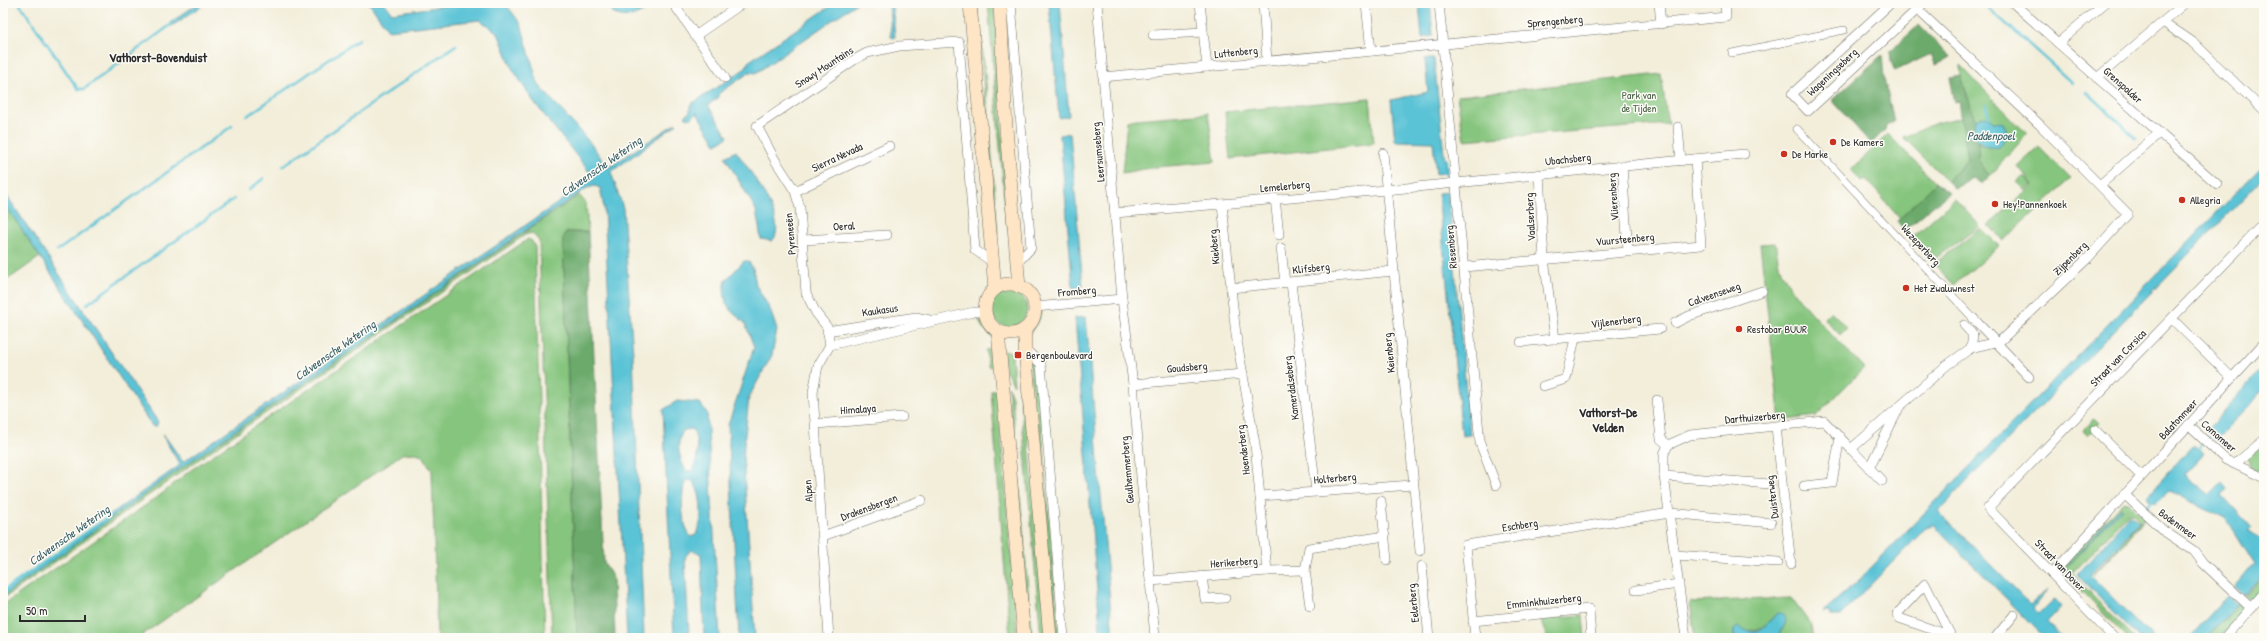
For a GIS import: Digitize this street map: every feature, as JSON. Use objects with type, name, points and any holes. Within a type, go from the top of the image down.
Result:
[{"type":"main road","points":[[970,3],[991,261],[995,289]]},
{"type":"main road","points":[[1000,3],[1006,128],[1019,287]]},
{"type":"main road","points":[[1025,329],[1014,333],[998,331],[979,312],[995,289],[1006,284],[1019,287],[1031,296],[1035,306],[1034,315],[1025,329],[1025,349],[1050,638]]},
{"type":"main road","points":[[998,331],[1024,638]]},
{"type":"street","points":[[673,3],[725,78]]},
{"type":"street","points":[[695,36],[744,3]]},
{"type":"street","points":[[1011,3],[1031,248],[1018,262]]},
{"type":"street","name":"Leersumseberg","points":[[1097,3],[1122,300]]},
{"type":"street","points":[[1200,3],[1207,67]]},
{"type":"street","points":[[1263,3],[1267,61]]},
{"type":"street","points":[[1366,3],[1371,51]]},
{"type":"street","name":"Riesenberg","points":[[1440,3],[1480,443],[1496,486]]},
{"type":"street","points":[[1658,3],[1661,24]]},
{"type":"street","name":"Sprengenberg","points":[[1371,51],[1726,17],[1725,3]]},
{"type":"street","name":"Wageningseberg","points":[[1891,3],[1790,96],[1808,111],[1921,6],[2040,125]]},
{"type":"street","name":"Grenspolder","points":[[2014,3],[2217,184]]},
{"type":"street","points":[[2058,43],[2105,3]]},
{"type":"street","points":[[2097,78],[2186,3]]},
{"type":"street","points":[[2163,22],[2194,43],[2264,112]]},
{"type":"street","points":[[1732,53],[1844,30]]},
{"type":"street","points":[[1153,36],[1203,32]]},
{"type":"street","name":"Snowy Mountains","points":[[757,126],[854,60],[867,53],[899,46],[959,42],[976,250],[991,261]]},
{"type":"street","name":"Luttenberg","points":[[1103,77],[1371,51]]},
{"type":"street","name":"Zijpenberg","points":[[1996,342],[2000,341],[2088,258],[2128,214],[2040,125]]},
{"type":"street","name":"Pyreneeën","points":[[757,126],[775,160],[795,191],[800,208],[806,294],[827,331],[830,345]]},
{"type":"street","points":[[1678,127],[1681,160]]},
{"type":"street","name":"Wezeperberg","points":[[1797,129],[2029,377]]},
{"type":"street","points":[[2100,185],[2159,133]]},
{"type":"street","name":"Sierra Nevada","points":[[795,191],[889,146]]},
{"type":"street","name":"Keienberg","points":[[1383,153],[1410,442],[1412,485],[1420,551]]},
{"type":"street","name":"Ubachsberg","points":[[1457,182],[1744,154]]},
{"type":"street","name":"Vuursteenberg","points":[[1465,267],[1701,245],[1695,159]]},
{"type":"street","name":"Vlierenberg","points":[[1622,166],[1628,251]]},
{"type":"street","name":"Vaalserberg","points":[[1539,174],[1544,259]]},
{"type":"street","name":"Lemelerberg","points":[[1115,212],[1386,190],[1457,182]]},
{"type":"street","points":[[1275,198],[1279,235]]},
{"type":"street","name":"Kiekberg","points":[[1222,204],[1231,288]]},
{"type":"street","name":"Straat van Corsica","points":[[1988,508],[2264,223]]},
{"type":"street","name":"Oeral","points":[[803,240],[887,235]]},
{"type":"street","name":"Kamerdalseberg","points":[[1281,248],[1288,283],[1316,491]]},
{"type":"street","points":[[1544,259],[1554,339]]},
{"type":"street","name":"Klifsberg","points":[[1231,288],[1393,272]]},
{"type":"street","name":"Hoenderberg","points":[[1231,288],[1243,374],[1253,431],[1267,571]]},
{"type":"street","name":"Calveenseweg","points":[[1675,323],[1689,316],[1762,291]]},
{"type":"street","name":"Fromberg","points":[[1035,306],[1122,300]]},
{"type":"street","name":"Geulhemmerberg","points":[[1122,300],[1133,384],[1140,483],[1151,581],[1155,638]]},
{"type":"street","name":"Kaukasus","points":[[830,345],[979,312]]},
{"type":"street","name":"Kaukasus","points":[[827,331],[916,316],[935,321]]},
{"type":"street","points":[[2172,319],[2232,378]]},
{"type":"street","points":[[1964,325],[1973,335],[1971,348]]},
{"type":"street","name":"Vijlenerberg","points":[[1521,342],[1660,329]]},
{"type":"street","points":[[1542,386],[1566,379],[1575,338]]},
{"type":"street","points":[[1850,449],[1947,365],[1971,348],[1996,342]]},
{"type":"street","name":"Balatonmeer","points":[[2052,574],[2264,343]]},
{"type":"street","name":"Alpen","points":[[829,638],[813,392],[818,366],[830,345]]},
{"type":"street","points":[[1025,349],[1041,364],[1064,638]]},
{"type":"street","name":"Goudsberg","points":[[1133,384],[1243,374]]},
{"type":"street","points":[[1657,400],[1661,439],[1668,445],[1664,454],[1664,476],[1686,638]]},
{"type":"street","points":[[1869,468],[1901,405]]},
{"type":"street","name":"Himalaya","points":[[816,424],[902,417]]},
{"type":"street","name":"Darthuizerberg","points":[[1668,445],[1690,435],[1824,421],[1882,481]]},
{"type":"street","name":"Comomeer","points":[[2188,425],[2226,460],[2264,478]]},
{"type":"street","name":"Duisterweg","points":[[1776,427],[1791,564]]},
{"type":"street","points":[[2095,430],[2141,476]]},
{"type":"street","points":[[1804,486],[1832,483],[1840,437]]},
{"type":"street","name":"Comomeer","points":[[2235,464],[2264,440]]},
{"type":"street","points":[[1664,476],[1770,484]]},
{"type":"street","name":"Holterberg","points":[[1260,496],[1412,485]]},
{"type":"street","name":"Bodenmeer","points":[[2124,494],[2145,515],[2179,542],[2194,550],[2203,563],[2248,606]]},
{"type":"street","name":"Drakensbergen","points":[[823,536],[922,500]]},
{"type":"street","points":[[1381,501],[1388,560]]},
{"type":"street","name":"Straat van Dover","points":[[1988,508],[2114,638]]},
{"type":"street","points":[[1670,513],[1771,523]]},
{"type":"street","name":"Eschberg","points":[[1475,638],[1466,546],[1670,513]]},
{"type":"street","points":[[1310,606],[1305,570],[1309,548],[1385,536]]},
{"type":"street","points":[[1675,555],[1778,562]]},
{"type":"street","name":"Eelerberg","points":[[1422,566],[1429,638]]},
{"type":"street","points":[[1267,571],[1305,570]]},
{"type":"street","name":"Herikerberg","points":[[1151,581],[1267,571]]},
{"type":"street","name":"Herikerberg","points":[[1202,576],[1205,599],[1225,598]]},
{"type":"street","points":[[1636,590],[1679,584]]},
{"type":"street","points":[[1926,584],[1952,637],[1899,618],[1897,614],[1926,584]]},
{"type":"street","points":[[2224,638],[2248,606],[2264,593]]},
{"type":"street","name":"Emminkhuizerberg","points":[[1473,621],[1589,609],[1591,638]]},
{"type":"street","points":[[1995,638],[2014,616]]},
{"type":"green space","points":[[988,3],[994,3],[1009,230],[1006,220]]},
{"type":"green space","points":[[977,7],[985,71],[998,234],[996,233]]},
{"type":"green space","points":[[1919,25],[1951,58],[1936,65],[1931,54],[1895,71],[1891,62],[1890,51]]},
{"type":"green space","points":[[1882,55],[1884,78],[1894,122],[1886,126],[1885,130],[1871,144],[1832,100]]},
{"type":"green space","points":[[1960,65],[2027,134],[1990,176],[1978,160],[1978,140],[1982,145],[2003,142],[2006,129],[2003,123],[1993,122],[1982,116],[1975,120],[1961,76]]},
{"type":"green space","name":"Park van de Tijden","points":[[1661,74],[1668,124],[1464,140],[1457,96]]},
{"type":"green space","points":[[1961,76],[1975,120],[1974,135],[1978,140],[1978,160],[1990,176],[1982,184],[1973,178],[1955,189],[1947,181],[1968,159],[1959,101],[1955,102],[1950,78]]},
{"type":"green space","points":[[1370,98],[1374,143],[1230,159],[1225,112]]},
{"type":"green space","points":[[1208,113],[1215,162],[1156,167],[1122,173],[1127,121]]},
{"type":"green space","points":[[1963,117],[1968,159],[1947,181],[1903,137],[1936,123]]},
{"type":"green space","points":[[1888,134],[1936,183],[1900,219],[1866,179],[1861,181],[1851,170]]},
{"type":"green space","points":[[2039,147],[2071,179],[2003,241],[1989,225],[2033,185],[2018,166]]},
{"type":"green space","points":[[2024,176],[2032,184],[2025,190],[2017,182]]},
{"type":"green space","points":[[1936,183],[1949,193],[1904,230],[1897,221]]},
{"type":"green space","points":[[579,195],[586,203],[588,232],[566,232],[563,239],[577,638],[552,638],[539,241],[532,233],[525,235],[212,450],[3,599],[3,596],[178,470]]},
{"type":"green space","points":[[1955,199],[1980,226],[1932,261],[1912,237]]},
{"type":"green space","points":[[3,201],[40,257],[3,283]]},
{"type":"green space","points":[[1981,228],[1999,246],[1954,285],[1934,264]]},
{"type":"green space","points":[[566,232],[588,232],[604,562],[613,578],[615,638],[577,638],[563,239]]},
{"type":"green space","points":[[528,239],[532,241],[535,247],[545,638],[437,638],[432,471],[424,457],[417,453],[402,454],[138,638],[3,638],[3,605],[163,493],[188,472]]},
{"type":"green space","points":[[1775,243],[1782,273],[1789,285],[1808,310],[1864,368],[1816,416],[1780,421],[1760,244]]},
{"type":"green space","points":[[1009,291],[1019,294],[1024,299],[1027,309],[1024,319],[1019,324],[1009,327],[999,324],[994,319],[991,309],[994,299],[999,294]]},
{"type":"green space","points":[[1041,311],[1039,320],[1030,333],[1029,326],[1034,316]]},
{"type":"green space","points":[[1831,311],[1847,328],[1840,335],[1824,318]]},
{"type":"green space","points":[[977,316],[988,324],[992,337],[982,327]]},
{"type":"green space","points":[[989,349],[995,352],[995,365],[990,367],[988,366],[986,350]]},
{"type":"green space","points":[[1002,351],[1012,352],[1014,385],[1005,370]]},
{"type":"green space","points":[[1029,358],[1037,365],[1059,638],[1052,638]]},
{"type":"green space","points":[[1023,379],[1047,638],[1041,638],[1019,384],[1021,384]]},
{"type":"green space","points":[[1008,386],[1012,397],[1032,638],[1026,638]]},
{"type":"green space","points":[[997,389],[1018,638],[1010,638],[991,391]]},
{"type":"green space","points":[[2094,418],[2099,423],[2088,435],[2083,430]]},
{"type":"green space","points":[[2264,444],[2264,474],[2249,467],[2247,458]]},
{"type":"green space","points":[[2123,501],[2128,502],[2145,518],[2126,541],[2092,576],[2141,521],[2133,513],[2128,514],[2073,573],[2081,584],[2134,638],[2127,638],[2060,569]]},
{"type":"green space","points":[[2264,574],[2264,589],[2253,602],[2245,596]]},
{"type":"green space","points":[[1791,598],[1811,625],[1813,638],[1777,638],[1785,624],[1777,613],[1766,624],[1758,629],[1734,630],[1734,638],[1695,638],[1690,602]]},
{"type":"green space","points":[[2238,604],[2244,610],[2221,638],[2208,638]]},
{"type":"green space","points":[[1583,615],[1585,638],[1547,638],[1540,619]]},
{"type":"water","points":[[199,3],[206,3],[172,26],[171,22]]},
{"type":"water","points":[[369,3],[385,3],[392,13],[465,3],[498,3],[508,7],[521,24],[538,84],[592,145],[608,168],[676,123],[677,124],[611,172],[623,208],[633,355],[644,638],[627,638],[604,208],[600,188],[595,186],[587,188],[178,470],[3,596],[3,591],[180,465],[162,435],[164,435],[183,462],[594,178],[534,102],[512,68],[498,33],[480,20],[388,30]]},
{"type":"water","points":[[607,3],[655,4],[636,15],[620,16],[614,14]]},
{"type":"water","points":[[835,3],[857,3],[756,73],[750,72],[718,94],[718,98],[708,105],[728,137],[716,144],[697,113],[689,119],[685,116],[690,112],[690,105],[746,68],[748,62]]},
{"type":"water","points":[[889,3],[892,3],[894,38],[891,37]]},
{"type":"water","points":[[1049,3],[1060,3],[1069,116],[1059,118]]},
{"type":"water","points":[[1419,3],[1430,3],[1433,36],[1422,38]]},
{"type":"water","points":[[1425,59],[1434,59],[1446,173],[1436,174],[1433,142],[1395,141],[1391,100],[1428,92]]},
{"type":"water","name":"Paddenpoel","points":[[1982,116],[1989,117],[1993,122],[2003,123],[2006,129],[2003,142],[1999,147],[1985,146],[1974,135],[1975,120]]},
{"type":"water","points":[[1070,133],[1083,287],[1073,288],[1060,135]]},
{"type":"water","points":[[736,151],[757,182],[772,209],[776,222],[776,233],[772,241],[761,239],[756,210],[725,157]]},
{"type":"water","points":[[2264,164],[2264,177],[1938,511],[2030,605],[2048,589],[2033,608],[2039,614],[2054,599],[2061,607],[2047,622],[2062,638],[2045,638],[1933,524],[1925,529],[1840,616],[1831,616],[1830,611],[1823,612],[1859,580]]},
{"type":"water","points":[[3,190],[158,422],[156,427],[152,426],[3,201]]},
{"type":"water","points":[[1448,192],[1470,435],[1462,436],[1438,193]]},
{"type":"water","points":[[744,261],[748,261],[753,268],[756,285],[770,309],[777,330],[772,355],[749,397],[743,455],[755,638],[739,638],[728,425],[754,347],[745,323],[733,313],[726,303],[724,291],[726,280]]},
{"type":"water","points":[[1086,317],[1113,638],[1101,638],[1099,615],[1075,318]]},
{"type":"water","points":[[2264,366],[2264,388],[2250,406],[2216,440],[2206,430]]},
{"type":"water","points":[[677,401],[700,403],[707,413],[720,638],[704,638],[701,554],[692,550],[686,555],[685,560],[690,638],[674,638],[663,410]],"holes":[[[692,429],[696,438],[697,456],[692,471],[686,471],[680,456],[679,445],[681,434],[684,430]],[[686,480],[691,480],[695,485],[698,491],[701,506],[699,528],[697,534],[691,537],[685,525],[682,509]]]},
{"type":"water","points":[[2193,445],[2204,453],[2184,474],[2210,495],[2222,483],[2227,489],[2222,495],[2252,528],[2248,531],[2264,542],[2264,573],[2244,595],[2235,587],[2254,564],[2225,518],[2169,491],[2156,503],[2150,501],[2147,496]]},
{"type":"water","points":[[2121,507],[2121,509],[2066,567],[2119,508]]},
{"type":"water","points":[[2130,515],[2140,521],[2090,575],[2153,638],[2139,638],[2077,575]]},
{"type":"water","points":[[2228,595],[2237,604],[2207,638],[2189,638]]},
{"type":"water","points":[[1777,613],[1783,614],[1786,618],[1785,624],[1777,638],[1734,638],[1734,630],[1738,627],[1745,630],[1756,631],[1764,627]]},
{"type":"waterway","points":[[19,3],[78,89],[84,89],[172,24]]},
{"type":"waterway","points":[[1983,3],[2072,83]]},
{"type":"waterway","points":[[247,116],[359,39]]},
{"type":"waterway","points":[[283,166],[456,45]]},
{"type":"waterway","points":[[2087,93],[2136,138]]},
{"type":"waterway","points":[[1986,105],[1989,117]]},
{"type":"waterway","points":[[57,251],[232,126]]},
{"type":"waterway","points":[[1446,159],[1447,175]]},
{"type":"waterway","points":[[249,190],[264,178]]},
{"type":"waterway","points":[[87,304],[234,199]]},
{"type":"waterway","points":[[2197,450],[2213,433]]},
{"type":"waterway","points":[[2144,509],[2152,500]]},
{"type":"waterway","name":"Calveensche Wetering","points":[[3,591],[111,515]]},
{"type":"place","name":"De Kamers","points":[[1833,142]]},
{"type":"place","name":"De Marke","points":[[1784,154]]},
{"type":"place","name":"Allegria","points":[[2182,200]]},
{"type":"place","name":"Hey!Pannenkoek","points":[[1995,204]]},
{"type":"place","name":"Het Zwaluwnest","points":[[1906,288]]},
{"type":"place","name":"Restobar BUUR","points":[[1739,329]]},
{"type":"place","name":"Bergenboulevard","points":[[1018,355]]},
{"type":"district","name":"Vathorst-Bovenduist","points":[[158,57]]},
{"type":"district","name":"Vathorst-De Velden","points":[[1608,420]]}]
